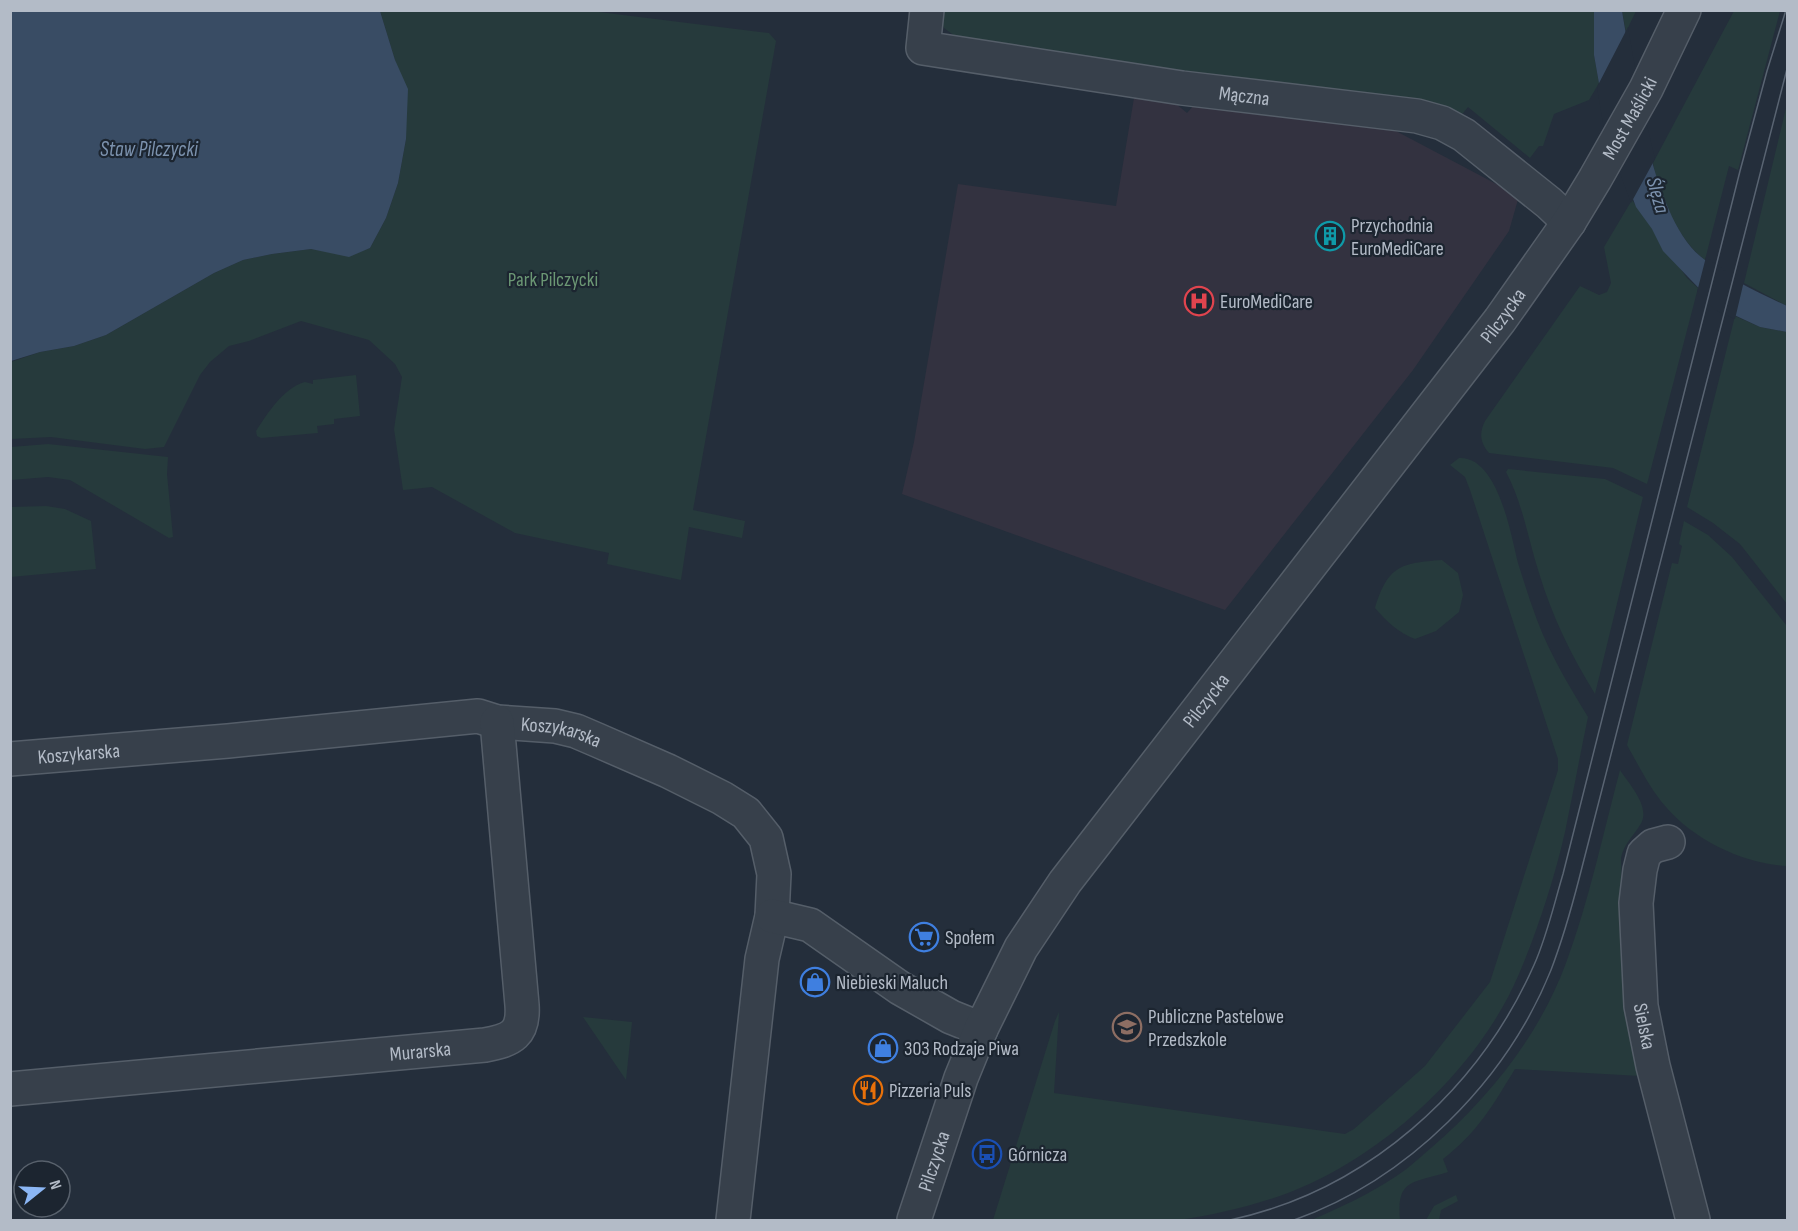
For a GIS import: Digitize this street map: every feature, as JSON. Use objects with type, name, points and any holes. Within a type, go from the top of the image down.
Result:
[{"type":"street","name":"Mączna","points":[[927,10],[923,48],[1182,88],[1418,116],[1442,123],[1464,135],[1549,203],[1569,222]]},
{"type":"street","name":"Most Maślicki","points":[[1569,222],[1623,130],[1684,10]]},
{"type":"street","name":"Pilczycka","points":[[914,1221],[959,1084],[981,1029],[1021,948],[1065,882],[1500,321],[1569,222]]},
{"type":"street","name":"Koszykarska","points":[[10,759],[228,741],[478,716],[497,722],[555,726],[576,731],[677,776],[746,813],[766,838],[774,874],[772,916],[762,959],[733,1221]]},
{"type":"street","name":"Murarska","points":[[10,1089],[485,1045],[506,1040],[516,1034],[523,1016],[497,722]]},
{"type":"street","name":"Sielska","points":[[1668,842],[1653,846],[1644,854],[1640,870],[1636,903],[1641,1006],[1653,1066],[1693,1221]]},
{"type":"street","points":[[772,916],[810,925],[900,988],[951,1017],[981,1029]]},
{"type":"shaded area","name":"EuroMediCare","points":[[1135,92],[1170,99],[1187,113],[1195,104],[1394,130],[1519,196],[1509,231],[1413,370],[1225,610],[902,494],[914,442],[958,184],[1116,206]]},
{"type":"green space","name":"Park Pilczycki","points":[[380,11],[591,11],[769,33],[776,41],[693,510],[745,521],[742,538],[689,527],[681,580],[607,564],[609,553],[515,533],[432,487],[403,490],[394,429],[402,377],[395,364],[369,340],[301,321],[249,341],[229,346],[210,362],[200,375],[164,447],[145,449],[51,437],[11,439],[11,362],[40,352],[74,346],[106,335],[214,273],[243,260],[311,249],[349,256],[370,248],[386,218],[398,183],[406,139],[395,60]]},
{"type":"green space","points":[[938,11],[1594,11],[1594,55],[1599,83],[1589,100],[1554,114],[1543,146],[1539,146],[1530,158],[1468,107],[1459,118],[963,42],[944,28]]},
{"type":"green space","points":[[1622,11],[1636,11],[1626,32]]},
{"type":"green space","points":[[1734,11],[1780,11],[1738,170],[1729,166],[1705,260],[1687,241],[1665,203],[1653,163]]},
{"type":"green space","points":[[1787,104],[1787,306],[1744,283]]},
{"type":"green space","points":[[1632,200],[1687,278],[1698,288],[1647,484],[1613,468],[1489,453],[1481,438],[1485,421],[1580,286],[1599,295],[1607,292],[1611,283],[1604,247]]},
{"type":"green space","points":[[1735,316],[1760,327],[1787,332],[1787,604],[1740,544],[1687,507]]},
{"type":"green space","points":[[356,375],[360,416],[334,419],[334,424],[317,426],[318,433],[261,438],[257,436],[256,431],[271,409],[283,395],[297,385],[305,382],[313,384],[313,380]]},
{"type":"green space","points":[[48,444],[168,457],[167,474],[173,537],[169,538],[70,480],[48,477],[11,480],[11,447]]},
{"type":"green space","points":[[1459,458],[1472,461],[1484,470],[1493,483],[1507,517],[1518,563],[1542,633],[1588,717],[1565,832],[1551,886],[1526,957],[1501,1009],[1479,1043],[1453,1075],[1392,1133],[1359,1157],[1324,1177],[1288,1193],[1234,1210],[1178,1220],[993,1220],[1059,1012],[1054,1093],[1345,1134],[1354,1129],[1425,1066],[1490,982],[1558,770],[1558,759],[1470,490],[1465,477],[1450,465]]},
{"type":"green space","points":[[1508,469],[1605,479],[1643,497],[1595,694],[1570,650],[1550,605],[1521,509],[1506,472]]},
{"type":"green space","points":[[46,506],[65,509],[91,521],[96,569],[11,577],[11,507]]},
{"type":"green space","points":[[1684,521],[1708,535],[1732,557],[1787,626],[1787,866],[1754,861],[1737,855],[1705,840],[1691,830],[1677,819],[1660,800],[1627,745],[1672,563],[1678,564]]},
{"type":"green space","points":[[1442,560],[1458,573],[1463,595],[1459,612],[1436,631],[1415,639],[1393,626],[1375,608],[1385,583],[1398,569],[1406,565]]},
{"type":"green space","points":[[1620,770],[1638,796],[1643,811],[1640,825],[1626,844],[1621,858],[1625,968],[1640,1076],[1515,1069],[1475,1128],[1443,1159],[1448,1172],[1417,1181],[1404,1189],[1401,1196],[1400,1220],[1311,1220],[1365,1195],[1409,1167],[1473,1108],[1492,1087],[1527,1040],[1555,990],[1574,940],[1589,892]]},
{"type":"green space","points":[[583,1017],[632,1022],[626,1080]]},
{"type":"green space","points":[[1456,1195],[1458,1201],[1441,1210],[1439,1220],[1426,1220],[1434,1206]]},
{"type":"water","name":"Staw Pilczycki","points":[[10,11],[380,11],[395,60],[408,89],[406,139],[398,183],[386,218],[370,248],[349,257],[311,249],[243,260],[214,273],[106,335],[74,346],[40,352],[11,361]]},
{"type":"water","name":"Ślęza","points":[[1594,11],[1622,11],[1647,141],[1669,209],[1683,236],[1700,256],[1720,271],[1787,306],[1787,332],[1760,327],[1717,307],[1663,251],[1652,229],[1636,207],[1607,129],[1594,55]]},
{"type":"pier","points":[[1628,27],[1639,91],[1655,159],[1631,203],[1604,130],[1597,87]]},
{"type":"pier","points":[[1706,257],[1744,281],[1735,319],[1715,310],[1697,292]]},
{"type":"tram line","points":[[1230,1220],[1280,1206],[1327,1186],[1371,1160],[1412,1129],[1449,1093],[1482,1054],[1510,1011],[1534,965],[1547,931],[1563,874],[1740,171],[1786,10]]},
{"type":"tram line","points":[[1294,1220],[1336,1202],[1376,1180],[1413,1153],[1448,1122],[1480,1088],[1508,1051],[1532,1011],[1551,970],[1579,879],[1788,65]]},
{"type":"place","name":"Przychodnia EuroMediCare","points":[[1330,236]]},
{"type":"place","name":"EuroMediCare","points":[[1199,301]]},
{"type":"place","name":"Społem","points":[[924,937]]},
{"type":"place","name":"Niebieski Maluch","points":[[815,982]]},
{"type":"place","name":"Publiczne Pastelowe Przedszkole","points":[[1127,1027]]},
{"type":"place","name":"303 Rodzaje Piwa","points":[[883,1048]]},
{"type":"place","name":"Pizzeria Puls","points":[[868,1090]]},
{"type":"place","name":"Górnicza","points":[[987,1154]]}]
